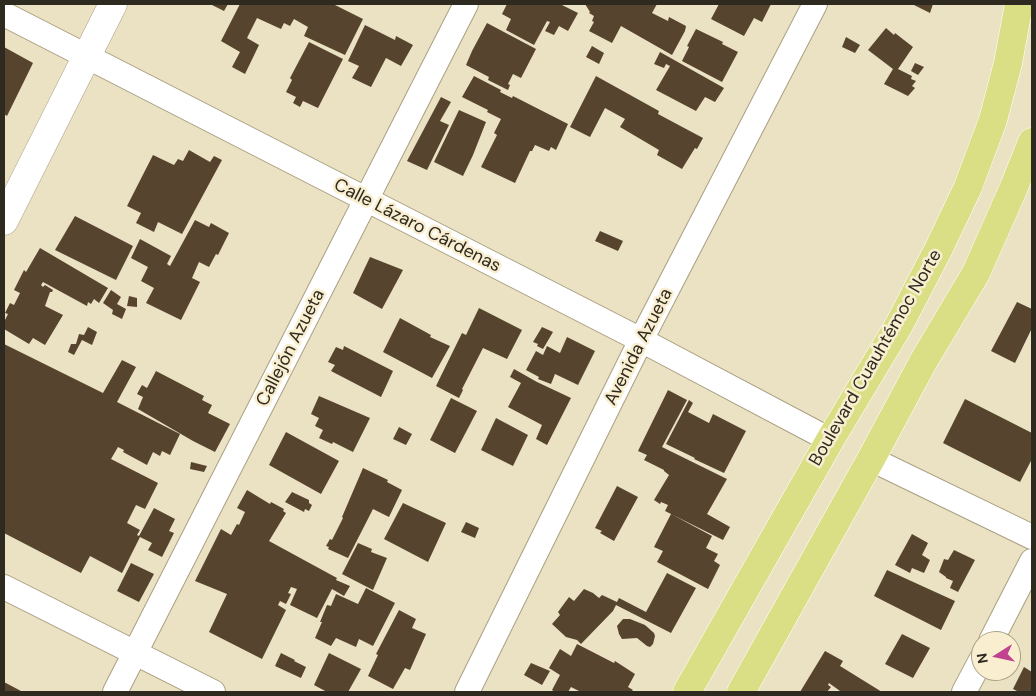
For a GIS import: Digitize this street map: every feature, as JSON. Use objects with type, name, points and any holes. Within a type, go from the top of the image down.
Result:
[{"type":"main road","name":"Boulevard Cuauhtémoc Norte","points":[[687,692],[830,440],[899,325],[939,248],[968,187],[993,120],[1008,63],[1019,4]]},
{"type":"main road","points":[[741,692],[871,459],[922,362],[976,273],[1032,142]]},
{"type":"street","points":[[4,221],[113,4]]},
{"type":"street","name":"Callejón Azueta","points":[[115,692],[466,4]]},
{"type":"street","name":"Avenida Azueta","points":[[467,692],[642,340],[815,4]]},
{"type":"street","name":"Calle Lázaro Cárdenas","points":[[4,14],[642,340],[830,440]]},
{"type":"street","points":[[871,459],[1032,537]]},
{"type":"street","points":[[996,631],[1032,561]]},
{"type":"street","points":[[4,587],[213,692]]},
{"type":"street","points":[[964,692],[971,679]]},
{"type":"building","points":[[210,4],[228,4],[224,11]]},
{"type":"building","points":[[240,4],[333,4],[363,19],[345,55],[304,36],[308,27],[294,19],[290,26],[284,23],[281,29],[257,18],[247,38],[259,45],[245,74],[232,67],[240,52],[221,41]]},
{"type":"building","points":[[507,4],[560,4],[578,13],[568,31],[559,26],[554,35],[545,31],[550,22],[547,21],[534,45],[506,30],[511,19],[502,14]]},
{"type":"building","points":[[585,4],[657,4],[652,13],[668,21],[669,17],[686,26],[685,31],[672,55],[621,26],[612,43],[589,31],[594,22],[592,21],[594,16],[589,13]]},
{"type":"building","points":[[719,4],[771,4],[762,22],[754,18],[744,36],[711,19]]},
{"type":"building","points":[[912,4],[933,4],[930,13]]},
{"type":"building","points":[[487,23],[536,49],[521,78],[513,74],[508,84],[510,85],[508,90],[488,80],[489,77],[466,65]]},
{"type":"building","points":[[365,25],[395,40],[396,36],[413,45],[401,66],[386,58],[371,87],[352,78],[359,66],[348,61]]},
{"type":"building","points":[[886,28],[913,47],[898,69],[912,76],[911,79],[916,81],[912,86],[915,88],[908,96],[884,84],[893,69],[868,50]]},
{"type":"building","points":[[696,29],[723,42],[722,44],[738,52],[722,82],[682,61]]},
{"type":"building","points":[[846,37],[860,45],[855,53],[842,47]]},
{"type":"building","points":[[309,42],[343,59],[318,108],[303,101],[300,107],[293,103],[296,97],[286,92],[292,80],[290,78]]},
{"type":"building","points":[[592,46],[604,53],[599,64],[586,57]]},
{"type":"building","points":[[4,47],[33,63],[7,116],[4,114]]},
{"type":"building","points":[[660,52],[724,88],[715,102],[705,97],[696,111],[656,90],[670,66],[666,64],[664,68],[654,64]]},
{"type":"building","points":[[915,63],[924,67],[918,75],[911,71]]},
{"type":"building","points":[[474,76],[501,90],[500,92],[512,98],[513,96],[568,124],[556,150],[551,147],[549,151],[535,145],[532,151],[530,151],[515,183],[481,167],[497,135],[494,133],[501,119],[462,97]]},
{"type":"building","points":[[596,76],[659,111],[658,114],[703,138],[682,169],[657,155],[659,150],[620,127],[625,119],[605,108],[590,137],[570,127]]},
{"type":"building","points":[[441,97],[451,102],[440,121],[449,125],[427,170],[407,161]]},
{"type":"building","points":[[459,110],[486,122],[463,176],[434,162]]},
{"type":"building","points":[[189,150],[210,162],[214,156],[222,160],[182,234],[158,222],[154,232],[136,223],[141,213],[127,206],[153,155],[174,165],[178,159],[183,161]]},
{"type":"building","points":[[75,216],[133,246],[116,280],[55,250]]},
{"type":"building","points":[[195,220],[209,227],[211,223],[229,233],[218,255],[216,254],[209,267],[199,262],[192,278],[200,282],[181,320],[146,303],[154,288],[141,281],[148,267],[131,258],[140,239],[171,256],[167,264],[170,266]]},
{"type":"building","points":[[600,231],[623,241],[618,251],[595,241]]},
{"type":"building","points":[[40,248],[108,288],[99,303],[94,299],[91,304],[88,302],[87,306],[43,282],[41,285],[43,287],[45,285],[53,290],[50,292],[45,306],[63,315],[45,345],[33,338],[29,344],[4,329],[4,322],[8,314],[5,313],[10,303],[14,305],[20,293],[14,290],[24,270],[26,272]]},
{"type":"building","points":[[370,257],[403,270],[382,309],[353,293]]},
{"type":"building","points":[[111,290],[121,297],[117,304],[126,309],[122,319],[112,314],[113,310],[103,303]]},
{"type":"building","points":[[129,296],[137,298],[137,307],[127,306]]},
{"type":"building","points":[[1017,302],[1032,309],[1032,328],[1015,363],[991,351]]},
{"type":"building","points":[[479,308],[522,330],[507,359],[483,348],[459,398],[436,386],[462,333],[466,335]]},
{"type":"building","points":[[400,318],[431,335],[430,337],[450,346],[432,378],[383,352]]},
{"type":"building","points":[[88,327],[97,332],[92,345],[82,340],[74,355],[68,352],[71,344],[76,344],[79,334],[84,335]]},
{"type":"building","points":[[542,327],[553,332],[543,349],[533,342]]},
{"type":"building","points":[[567,337],[595,351],[578,385],[555,374],[551,384],[538,379],[539,377],[526,370],[536,351],[543,355],[547,346],[560,353]]},
{"type":"building","points":[[4,344],[103,393],[122,360],[136,367],[117,402],[180,434],[170,455],[162,451],[160,456],[153,452],[147,465],[123,452],[124,450],[118,447],[111,459],[158,483],[145,509],[136,505],[127,523],[140,530],[137,535],[139,536],[154,508],[175,519],[169,531],[174,533],[162,557],[148,550],[152,543],[140,537],[122,573],[90,556],[81,573],[4,533]]},
{"type":"building","points":[[344,346],[393,371],[381,397],[331,371],[335,365],[328,362],[336,347],[343,350]]},
{"type":"building","points":[[514,369],[571,398],[547,445],[536,439],[542,425],[508,407],[521,383],[510,377]]},
{"type":"building","points":[[156,371],[204,396],[202,400],[212,405],[208,413],[230,424],[215,452],[138,409],[143,397],[137,394],[142,385],[147,388]]},
{"type":"building","points":[[668,390],[687,400],[662,447],[727,479],[707,514],[730,527],[723,540],[665,511],[668,505],[661,502],[660,504],[654,500],[669,475],[664,470],[644,460],[647,455],[638,451]]},
{"type":"building","points":[[319,396],[370,418],[353,452],[333,442],[332,444],[319,438],[323,430],[315,426],[319,418],[311,414]]},
{"type":"building","points":[[451,398],[477,411],[455,453],[430,440]]},
{"type":"building","points":[[965,399],[1032,433],[1032,459],[1020,482],[943,443]]},
{"type":"building","points":[[689,400],[693,403],[688,412],[709,423],[713,414],[746,431],[724,473],[666,444]]},
{"type":"building","points":[[496,418],[528,435],[513,466],[481,450]]},
{"type":"building","points":[[399,427],[412,434],[406,445],[393,439]]},
{"type":"building","points":[[286,432],[339,461],[321,494],[269,465]]},
{"type":"building","points":[[191,462],[207,466],[204,472],[190,469]]},
{"type":"building","points":[[363,468],[388,480],[387,482],[402,490],[389,517],[373,509],[348,558],[328,549],[329,547],[326,546],[330,539],[332,540],[343,518]]},
{"type":"building","points":[[617,486],[638,497],[614,541],[595,528]]},
{"type":"building","points":[[247,490],[270,504],[271,502],[284,509],[283,511],[286,513],[269,541],[337,578],[336,580],[350,586],[344,596],[332,589],[317,618],[290,605],[297,589],[291,587],[288,593],[291,594],[286,604],[280,601],[278,605],[286,610],[262,659],[209,632],[227,594],[195,581],[221,529],[231,535],[237,524],[239,525],[245,512],[237,508]]},
{"type":"building","points":[[292,492],[309,500],[309,503],[312,505],[309,511],[305,509],[304,512],[285,502]]},
{"type":"building","points":[[403,503],[446,523],[428,562],[384,539]]},
{"type":"building","points":[[671,514],[712,536],[706,548],[718,554],[714,561],[720,565],[708,589],[657,562],[663,551],[654,547]]},
{"type":"building","points":[[466,522],[479,528],[475,538],[461,532]]},
{"type":"building","points":[[912,534],[928,543],[922,555],[930,560],[924,573],[912,568],[910,573],[895,565]]},
{"type":"building","points":[[358,543],[372,549],[371,552],[387,558],[373,590],[342,574]]},
{"type":"building","points":[[954,550],[975,560],[958,592],[950,588],[953,581],[939,572],[944,559],[948,560]]},
{"type":"building","points":[[131,563],[154,574],[139,602],[117,591]]},
{"type":"building","points":[[887,570],[955,601],[941,630],[874,596]]},
{"type":"building","points":[[667,573],[696,588],[671,633],[616,605],[613,611],[581,644],[577,640],[566,637],[552,624],[560,615],[558,612],[569,597],[574,601],[584,589],[599,598],[602,595],[617,602],[619,598],[646,612]]},
{"type":"building","points":[[366,588],[395,603],[373,646],[359,639],[356,647],[336,638],[331,646],[315,638],[327,605],[331,606],[336,594],[358,604]]},
{"type":"building","points":[[399,610],[416,619],[412,628],[426,634],[410,670],[405,668],[393,689],[368,676],[378,655],[376,654]]},
{"type":"building","points":[[623,619],[630,619],[645,625],[654,633],[653,644],[650,647],[637,638],[622,639],[617,626]]},
{"type":"building","points":[[902,634],[930,648],[913,678],[885,664]]},
{"type":"building","points":[[577,644],[614,663],[615,661],[635,674],[628,687],[633,690],[631,692],[581,692],[571,687],[568,692],[555,692],[552,690],[560,675],[549,668],[560,649],[571,656]]},
{"type":"building","points":[[825,651],[843,661],[840,666],[882,692],[839,692],[829,683],[828,685],[831,687],[827,692],[800,692]]},
{"type":"building","points":[[281,653],[306,667],[301,678],[275,666]]},
{"type":"building","points":[[329,653],[361,669],[348,692],[327,692],[314,685]]},
{"type":"building","points":[[531,663],[550,671],[542,685],[524,675]]},
{"type":"building","points":[[1024,667],[1032,672],[1032,692],[1019,692],[1013,689],[1017,681],[1021,681],[1021,673]]},
{"type":"building","points":[[4,682],[21,691],[4,692]]}]
